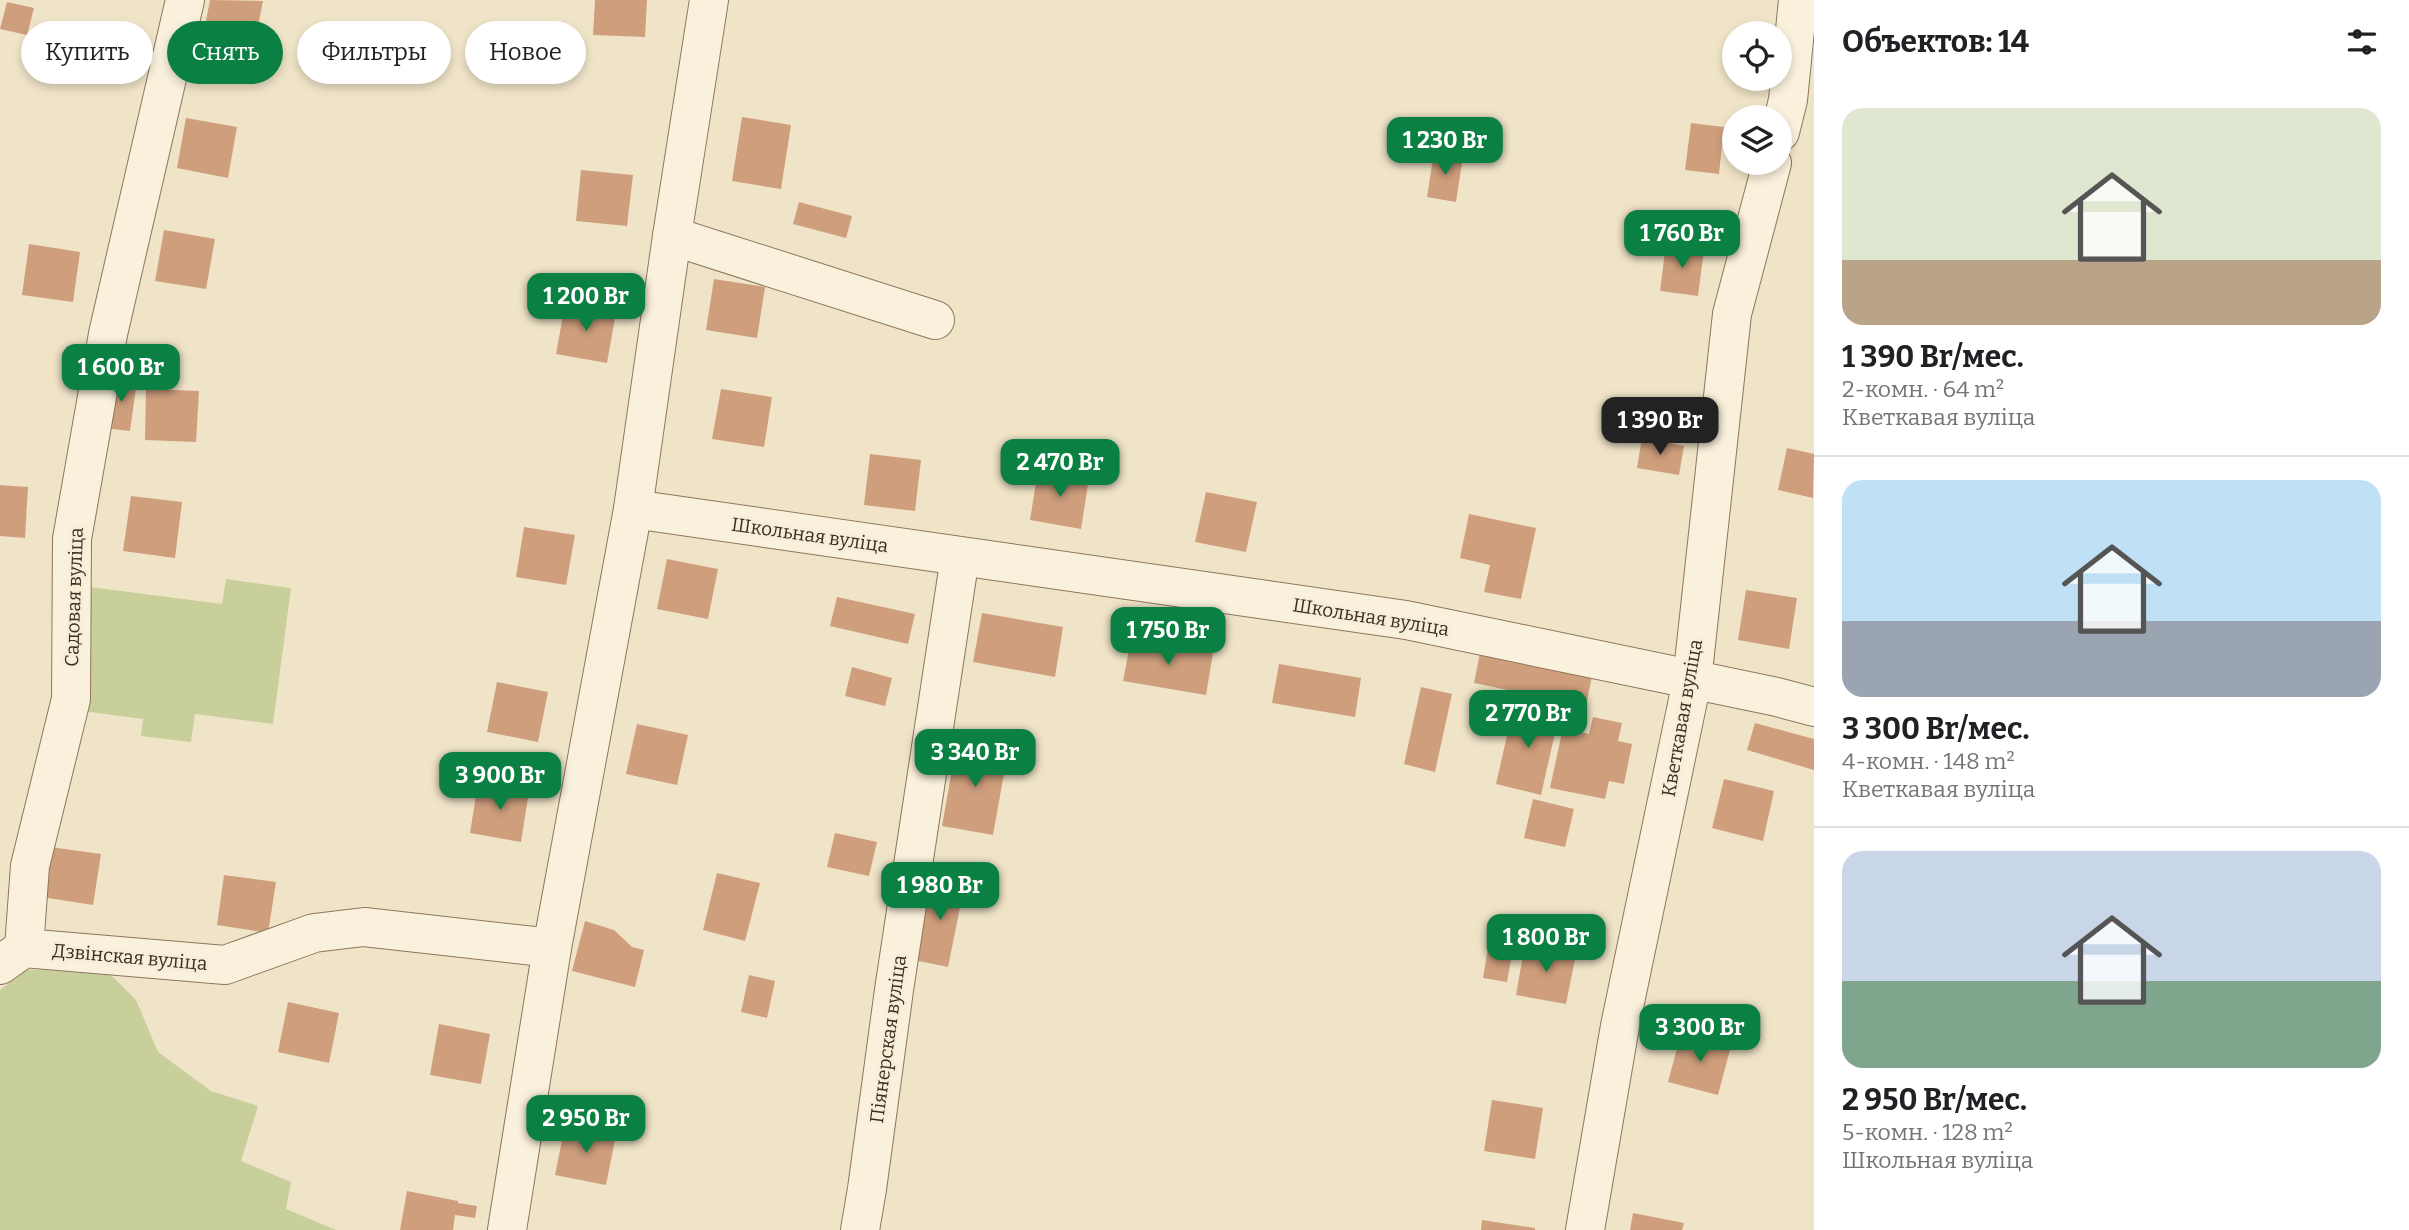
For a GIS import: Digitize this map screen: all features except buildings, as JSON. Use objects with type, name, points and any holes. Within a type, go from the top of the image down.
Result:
[{"type":"street","name":"Садовая вуліца","points":[[12,957],[30,866],[71,699],[72,539],[108,334],[185,0]]},
{"type":"street","points":[[507,1230],[552,948],[633,509],[709,0]]},
{"type":"street","points":[[1787,105],[1798,0]]},
{"type":"street","name":"Кветкавая вуліца","points":[[1585,1230],[1620,1026],[1692,681],[1732,314],[1769,175]]},
{"type":"street","points":[[672,236],[935,320]]},
{"type":"street","name":"Школьная вуліца","points":[[633,509],[1406,620],[1814,707]]},
{"type":"street","name":"Піянерская вуліца","points":[[860,1230],[960,557]]},
{"type":"street","name":"Дзвінская вуліца","points":[[12,957],[225,965],[314,933],[364,927],[552,948]]},
{"type":"green space","points":[[226,579],[291,588],[273,724],[195,714],[191,742],[141,736],[143,719],[82,711],[82,586],[222,604]]},
{"type":"green space","points":[[104,968],[136,1000],[158,1052],[211,1091],[258,1106],[241,1161],[291,1182],[286,1209],[336,1230],[0,1230],[0,990],[26,970]]}]
